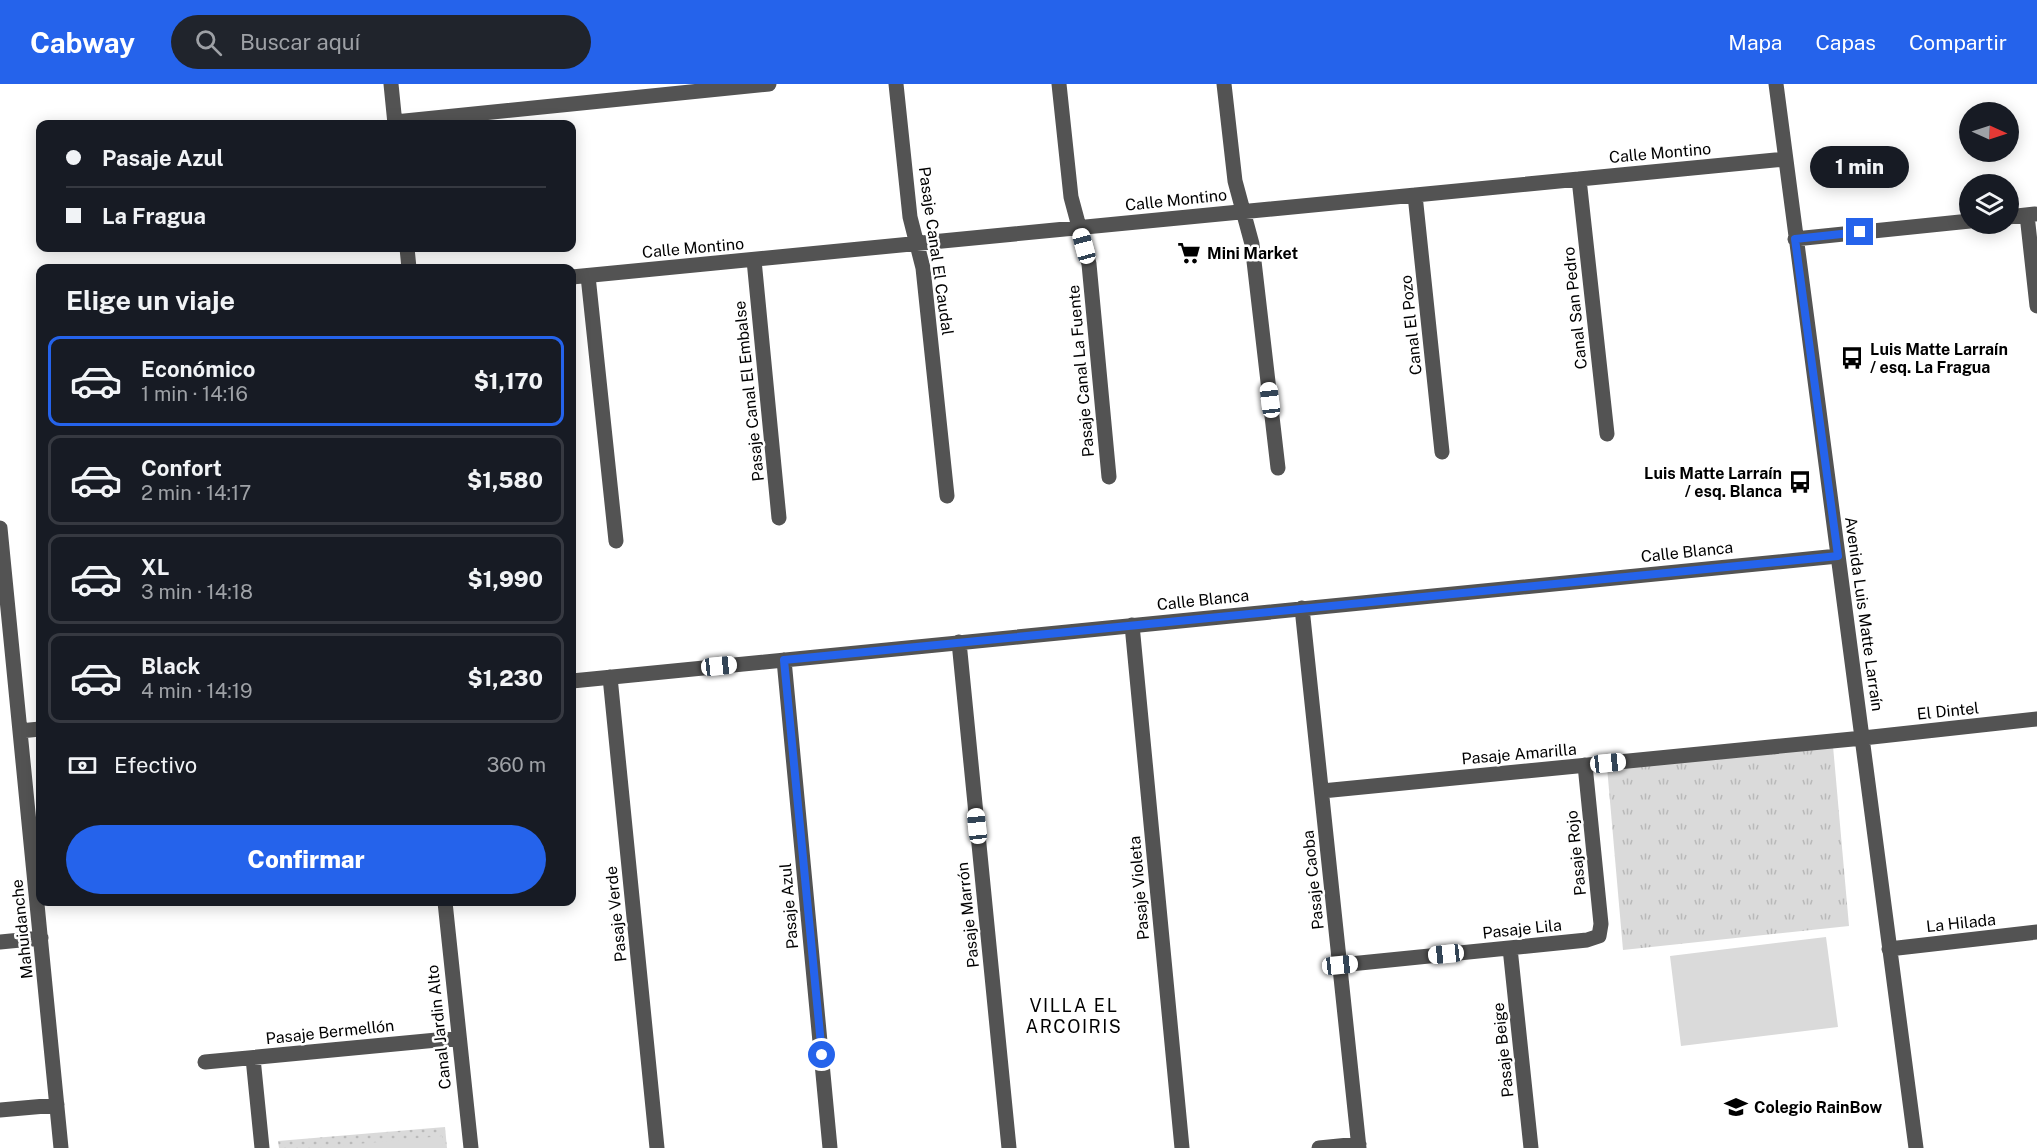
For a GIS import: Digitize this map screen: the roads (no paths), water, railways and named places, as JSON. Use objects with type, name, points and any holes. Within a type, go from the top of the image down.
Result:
[{"type":"street","points":[[391,84],[395,120]]},
{"type":"street","points":[[424,120],[769,84]]},
{"type":"street","name":"Pasaje Canal El Caudal","points":[[896,84],[910,217],[923,268],[947,496]]},
{"type":"street","name":"Pasaje Canal La Fuente","points":[[1059,84],[1071,197],[1089,264],[1108,477]]},
{"type":"street","points":[[1224,84],[1235,182],[1252,243],[1278,468]]},
{"type":"street","name":"Avenida Luis Matte Larraín","points":[[1776,84],[1916,1148]]},
{"type":"street","name":"Calle Montino","points":[[576,277],[1785,159]]},
{"type":"street","name":"Canal San Pedro","points":[[1579,179],[1607,434]]},
{"type":"street","name":"Canal El Pozo","points":[[1415,195],[1442,452]]},
{"type":"street","points":[[2032,214],[2037,306]]},
{"type":"street","points":[[1795,239],[1959,222]]},
{"type":"street","name":"Pasaje Canal El Embalse","points":[[754,260],[779,518]]},
{"type":"street","points":[[588,276],[616,541]]},
{"type":"street","name":"Mahuidanche","points":[[0,528],[36,897]]},
{"type":"street","name":"Calle Blanca","points":[[576,681],[1838,556]]},
{"type":"street","name":"Pasaje Caoba","points":[[1302,608],[1359,1146]]},
{"type":"street","name":"Pasaje Violeta","points":[[1132,625],[1182,1148]]},
{"type":"street","name":"Pasaje Marrón","points":[[959,642],[1008,1148]]},
{"type":"street","name":"Pasaje Azul","points":[[784,660],[831,1148]]},
{"type":"street","name":"Pasaje Verde","points":[[610,677],[657,1148]]},
{"type":"street","name":"El Dintel","points":[[1863,738],[2037,719]]},
{"type":"street","points":[[20,731],[36,729]]},
{"type":"street","name":"Pasaje Amarilla","points":[[1322,790],[1863,738]]},
{"type":"street","name":"Pasaje Rojo","points":[[1585,765],[1601,924],[1599,936]]},
{"type":"street","name":"Mahuidanche","points":[[37,906],[61,1148]]},
{"type":"street","name":"Canal Jardin Alto","points":[[445,906],[471,1148]]},
{"type":"street","name":"La Hilada","points":[[1889,949],[2037,932]]},
{"type":"street","name":"Pasaje Lila","points":[[1340,965],[1587,940],[1599,936]]},
{"type":"street","points":[[0,942],[40,938]]},
{"type":"street","name":"Pasaje Beige","points":[[1510,948],[1531,1148]]},
{"type":"street","name":"Pasaje Bermellón","points":[[205,1062],[458,1038]]},
{"type":"street","points":[[253,1058],[262,1148]]},
{"type":"street","points":[[0,1110],[57,1105]]},
{"type":"street","points":[[1319,1148],[1359,1146]]},
{"type":"place","name":"Mini Market","points":[[1189,253]]},
{"type":"place","name":"Luis Matte Larraín / esq. La Fragua","points":[[1852,358]]},
{"type":"place","name":"Luis Matte Larraín / esq. Blanca","points":[[1800,482]]},
{"type":"place","name":"Colegio RainBow","points":[[1736,1107]]},
{"type":"district","name":"VILLA EL ARCOIRIS","points":[[1074,1015]]}]
